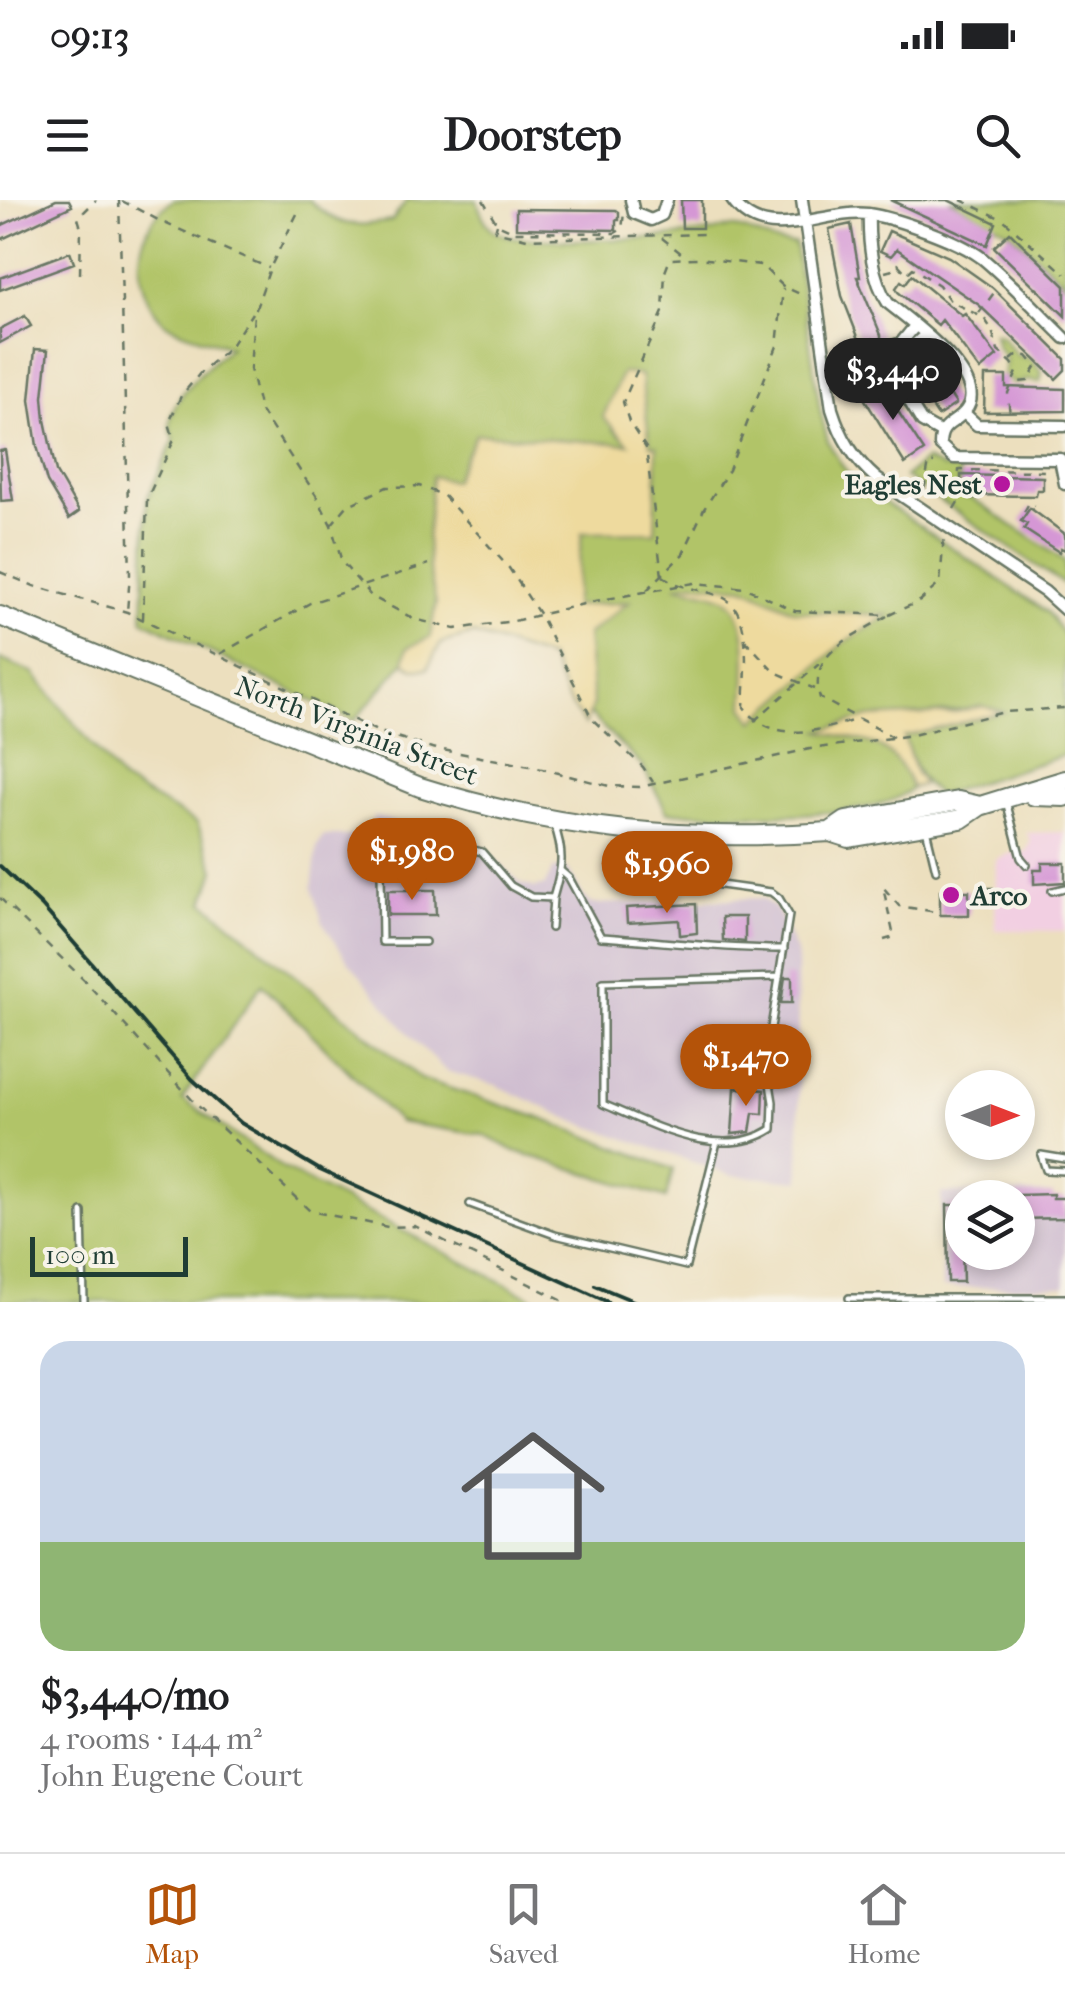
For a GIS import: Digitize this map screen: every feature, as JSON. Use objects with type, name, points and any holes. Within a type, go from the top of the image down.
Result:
[{"type":"main road","name":"North Virginia Street","points":[[0,616],[420,788],[553,822],[680,836],[830,832],[850,838],[961,818],[980,806],[1065,780]]},
{"type":"main road","points":[[1012,797],[1065,797]]},
{"type":"main road","name":"North Virginia Street","points":[[830,832],[846,821],[958,801],[980,806]]},
{"type":"street","points":[[631,204],[639,218],[650,220],[662,215],[666,200]]},
{"type":"street","points":[[732,200],[745,216],[766,224],[846,213],[901,221],[979,255],[1065,338]]},
{"type":"street","points":[[802,200],[837,426],[854,456],[877,479],[1045,592],[1065,610]]},
{"type":"street","points":[[869,214],[868,231],[881,293],[950,355],[967,383],[970,404],[964,413],[946,423],[940,432],[940,445],[954,458],[1060,459],[1063,478]]},
{"type":"street","points":[[828,373],[901,343],[915,326]]},
{"type":"street","points":[[828,373],[903,355],[926,335]]},
{"type":"street","points":[[898,383],[922,422],[940,432]]},
{"type":"street","points":[[964,413],[977,426],[1065,426]]},
{"type":"lane","points":[[1012,797],[1021,858],[1026,865]]},
{"type":"lane","points":[[551,928],[563,849],[553,822]]},
{"type":"lane","points":[[925,826],[936,870]]},
{"type":"lane","points":[[680,836],[682,860],[692,881],[771,892],[789,914],[766,1059],[773,1102],[772,1129],[755,1140],[717,1142],[669,1132],[604,1104],[604,982],[778,977]]},
{"type":"lane","points":[[425,851],[440,842],[482,852],[511,886],[531,897],[553,898]]},
{"type":"lane","points":[[381,870],[382,942],[425,942]]},
{"type":"lane","points":[[561,871],[569,878],[600,938],[705,943],[724,949],[785,949]]},
{"type":"lane","points":[[1052,891],[1065,888]]},
{"type":"lane","points":[[470,1204],[556,1235],[686,1266],[717,1142]]},
{"type":"lane","points":[[1065,1159],[1040,1156],[1046,1170],[1065,1171]]},
{"type":"lane","points":[[82,1212],[84,1302]]},
{"type":"lane","points":[[849,1298],[1065,1298]]},
{"type":"path","points":[[80,274],[78,218],[96,200]]},
{"type":"path","points":[[128,612],[120,200],[270,268]]},
{"type":"path","points":[[483,200],[498,224],[524,233],[614,234],[622,229],[621,216],[631,204]]},
{"type":"path","points":[[961,200],[1004,220],[1065,274]]},
{"type":"path","points":[[297,214],[270,268],[256,308],[250,369],[260,410],[316,495],[331,525],[342,562],[371,596],[414,620],[455,630],[694,583],[746,588],[794,611],[889,615]]},
{"type":"path","points":[[498,224],[495,232],[527,239],[704,234]]},
{"type":"path","points":[[662,237],[689,258]]},
{"type":"path","points":[[818,304],[783,286],[761,266],[670,259],[665,272],[663,312],[623,402],[629,422],[646,448],[662,576],[676,586],[726,598],[741,615],[746,662],[744,706],[754,721],[782,732],[820,731],[858,718]]},
{"type":"path","points":[[882,272],[893,270],[898,264],[907,274],[913,268],[939,285],[950,301],[978,314],[989,324],[998,351],[1010,360],[1019,376],[1008,393],[1010,418]]},
{"type":"path","points":[[646,592],[682,554],[728,470],[777,346],[783,286]]},
{"type":"path","points":[[978,314],[996,290]]},
{"type":"path","points":[[144,620],[147,498],[174,440],[169,423],[181,396],[202,370],[230,347],[256,308]]},
{"type":"path","points":[[1010,360],[1017,355],[1026,356],[1036,367],[1028,381],[1016,382]]},
{"type":"path","points":[[924,490],[928,462],[934,463]]},
{"type":"path","points":[[980,498],[958,494],[959,470],[1063,478]]},
{"type":"path","points":[[331,525],[347,506],[387,487],[419,486],[444,495],[509,568],[540,614],[592,719],[643,766],[654,783]]},
{"type":"path","points":[[954,509],[963,493]]},
{"type":"path","points":[[1024,512],[1030,503],[1035,506]]},
{"type":"path","points":[[754,721],[842,644],[920,601],[940,583],[944,524]]},
{"type":"path","points":[[217,656],[310,603],[428,564]]},
{"type":"path","points":[[0,572],[34,586],[128,612],[377,731],[432,748],[609,786],[640,787],[1004,712],[1065,708]]},
{"type":"path","points":[[744,640],[775,672],[818,690]]},
{"type":"path","points":[[820,663],[815,678],[820,698],[894,737]]},
{"type":"path","points":[[884,940],[894,937],[882,887],[898,906],[936,912]]},
{"type":"path","points":[[986,888],[996,888]]},
{"type":"path","points":[[0,898],[85,980],[195,1104],[310,1211],[388,1227],[415,1226],[565,1302]]},
{"type":"shaded area","points":[[374,816],[480,846],[521,883],[535,888],[545,885],[553,869],[568,869],[592,904],[763,898],[778,911],[797,954],[800,1181],[731,1175],[574,1121],[496,1085],[446,1071],[412,1038],[348,961],[322,921],[312,887],[317,847],[323,836],[369,836]]},
{"type":"shaded area","points":[[1065,832],[1065,931],[995,930],[996,860],[1026,852],[1031,840],[1026,833]]},
{"type":"shaded area","points":[[941,1193],[945,1193],[945,1270],[1035,1270],[1035,1193],[1053,1194],[1053,1218],[1065,1218],[1065,1286],[942,1288]]},
{"type":"green space","points":[[173,200],[309,200],[338,221],[366,224],[392,221],[407,200],[477,200],[489,226],[512,237],[630,239],[736,228],[795,244],[828,442],[856,483],[1047,612],[1065,636],[1065,755],[939,795],[920,776],[904,737],[983,706],[862,720],[822,731],[887,751],[912,788],[894,799],[833,812],[667,812],[643,767],[589,713],[593,704],[587,635],[627,602],[574,606],[582,532],[655,532],[657,446],[650,446],[640,375],[622,374],[613,429],[631,445],[477,434],[429,570],[436,603],[430,638],[407,648],[404,662],[354,721],[143,620],[147,499],[174,440],[172,413],[193,381],[230,347],[169,326],[145,292],[140,259],[143,242],[159,212]]},
{"type":"green space","points":[[949,200],[1065,200],[1065,283],[1010,232]]},
{"type":"green space","points":[[994,333],[1017,355],[1031,359],[1042,372],[1040,382],[1014,384],[1003,376],[1006,358],[997,347]]},
{"type":"green space","points":[[925,460],[959,470],[959,493],[966,493],[966,498],[1065,561],[1065,585],[905,477]]},
{"type":"green space","points":[[0,659],[33,673],[122,781],[197,823],[215,870],[204,902],[421,1079],[534,1116],[673,1169],[666,1198],[515,1151],[483,1135],[399,1122],[262,984],[182,1099],[284,1169],[540,1302],[0,1302]]},
{"type":"sand","points":[[622,373],[641,375],[650,445],[657,446],[655,532],[582,533],[574,606],[629,602],[587,635],[593,704],[585,725],[567,699],[549,658],[473,634],[441,643],[427,669],[414,669],[404,662],[407,648],[430,637],[436,603],[427,537],[432,476],[453,481],[476,434],[629,444],[603,417]]},
{"type":"sand","points":[[694,583],[744,587],[795,611],[889,615],[842,644],[754,721],[744,707],[746,663],[739,616],[722,597],[676,586]]},
{"type":"sand","points":[[983,706],[1004,712],[904,737],[923,784],[912,788],[896,760],[886,751],[865,741],[820,731],[869,717],[951,713]]},
{"type":"building","points":[[56,200],[69,200],[72,206],[0,240],[0,226]]},
{"type":"building","points":[[681,200],[702,200],[702,228],[682,228]]},
{"type":"building","points":[[890,200],[948,200],[996,223],[987,245]]},
{"type":"building","points":[[516,209],[616,210],[619,220],[616,230],[516,228]]},
{"type":"building","points":[[851,224],[857,277],[881,335],[881,340],[875,342],[860,342],[842,296],[829,229]]},
{"type":"building","points":[[889,231],[949,257],[993,288],[1065,359],[1065,370],[1056,379],[979,305],[897,249],[891,256],[880,251]]},
{"type":"building","points":[[1010,232],[1065,286],[1065,316],[994,247]]},
{"type":"building","points":[[70,252],[74,263],[0,290],[0,278]]},
{"type":"building","points":[[912,275],[962,316],[965,314],[997,356],[980,370],[942,320],[938,325],[898,292],[901,281],[905,284]]},
{"type":"building","points":[[25,316],[31,326],[0,343],[0,329]]},
{"type":"building","points":[[35,349],[48,350],[45,420],[56,472],[79,512],[69,519],[47,482],[37,446],[30,400]]},
{"type":"building","points":[[928,359],[956,404],[938,416],[910,372]]},
{"type":"building","points":[[985,376],[1006,376],[1006,387],[1065,389],[1065,411],[984,412]]},
{"type":"building","points":[[878,381],[924,451],[905,464],[862,395]]},
{"type":"building","points":[[5,450],[13,500],[1,501],[0,451]]},
{"type":"building","name":"Eagles Nest","points":[[961,475],[1043,477],[1043,490],[1037,490],[1036,496],[968,495],[968,490],[961,491]]},
{"type":"building","name":"Eagles Nest","points":[[1030,508],[1065,534],[1065,550],[1061,548],[1059,552],[1024,529],[1027,524],[1021,521]]},
{"type":"building","points":[[1042,863],[1065,863],[1065,882],[1034,884],[1034,870],[1042,870]]},
{"type":"building","points":[[388,890],[435,890],[436,915],[388,915]]},
{"type":"building","points":[[940,891],[969,891],[969,915],[940,915]]},
{"type":"building","points":[[696,904],[697,933],[680,935],[679,920],[627,923],[626,908]]},
{"type":"building","points":[[722,917],[745,917],[745,942],[723,940]]},
{"type":"building","points":[[785,977],[792,977],[792,1003],[781,1003]]},
{"type":"building","points":[[735,1088],[764,1090],[763,1114],[753,1113],[750,1132],[732,1134]]},
{"type":"building","points":[[1035,1195],[1065,1198],[1065,1218],[1035,1219]]},
{"type":"building","points":[[948,1270],[963,1270],[963,1282],[948,1282]]},
{"type":"railway","points":[[0,866],[42,906],[192,1079],[241,1123],[320,1170],[608,1302]]},
{"type":"railway","points":[[595,1285],[636,1302]]},
{"type":"place","name":"Eagles Nest","points":[[1002,484]]},
{"type":"place","name":"Arco","points":[[951,895]]}]
